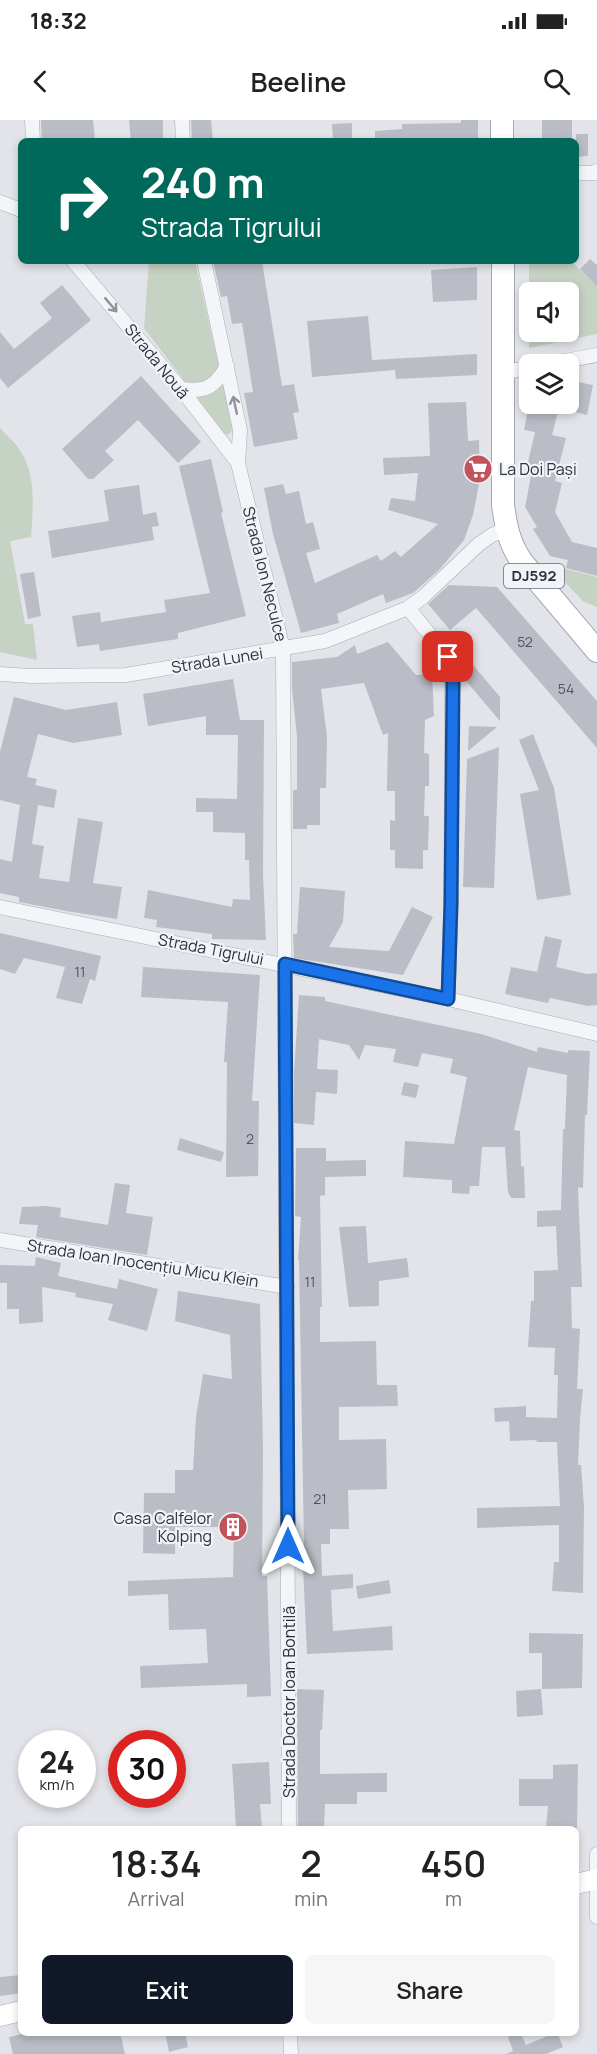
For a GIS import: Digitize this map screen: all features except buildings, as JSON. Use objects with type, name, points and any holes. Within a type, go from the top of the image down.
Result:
[{"type":"main road","points":[[502,120],[502,138]]},
{"type":"main road","name":"DJ592","points":[[503,264],[503,505],[506,529],[512,547],[522,562],[597,651]]},
{"type":"main road","points":[[570,618],[597,624]]},
{"type":"street","points":[[32,120],[33,138]]},
{"type":"street","points":[[182,120],[183,138]]},
{"type":"street","points":[[579,173],[596,173],[597,171]]},
{"type":"street","points":[[0,202],[18,209]]},
{"type":"street","name":"Strada Nouă","points":[[76,264],[181,389],[238,463]]},
{"type":"street","name":"Strada Ion Neculce","points":[[205,264],[240,430],[238,463],[283,649],[285,964]]},
{"type":"street","points":[[579,358],[597,355]]},
{"type":"street","points":[[181,389],[203,390],[219,378],[226,366]]},
{"type":"street","points":[[504,372],[519,370]]},
{"type":"street","name":"Strada Lunei","points":[[0,674],[126,675],[325,641],[408,608],[423,597],[479,544],[506,529]]},
{"type":"street","points":[[408,608],[448,657],[452,667],[452,891],[448,999]]},
{"type":"street","name":"Strada Tigrului","points":[[0,907],[285,964],[597,1034]]},
{"type":"street","name":"Strada Doctor Ioan Bontilă","points":[[285,964],[289,1826]]},
{"type":"street","name":"Strada Ioan Inocențiu Micu Klein","points":[[0,1240],[287,1287]]},
{"type":"street","points":[[597,1854],[597,1917]]},
{"type":"street","points":[[579,1883],[597,1879]]},
{"type":"street","points":[[0,2016],[18,2012]]},
{"type":"street","points":[[290,2036],[291,2054]]},
{"type":"green space","points":[[149,264],[196,264],[229,411],[232,430],[228,435],[225,434],[144,328]]},
{"type":"green space","points":[[529,264],[574,264],[597,286],[597,334],[579,338],[579,282],[529,282]]},
{"type":"green space","points":[[529,342],[558,342],[529,348]]},
{"type":"green space","points":[[0,428],[15,443],[25,459],[31,480],[33,503],[31,537],[10,541],[25,624],[33,624],[37,660],[0,652]]},
{"type":"green space","points":[[565,569],[597,577],[597,607],[583,601],[558,575]]},
{"type":"place","name":"La Doi Pași","points":[[478,469]]},
{"type":"place","name":"Casa Calfelor Kolping","points":[[233,1527]]},
{"type":"route","points":[[288,1546],[285,964],[448,999],[453,683],[452,667],[448,657]]}]
